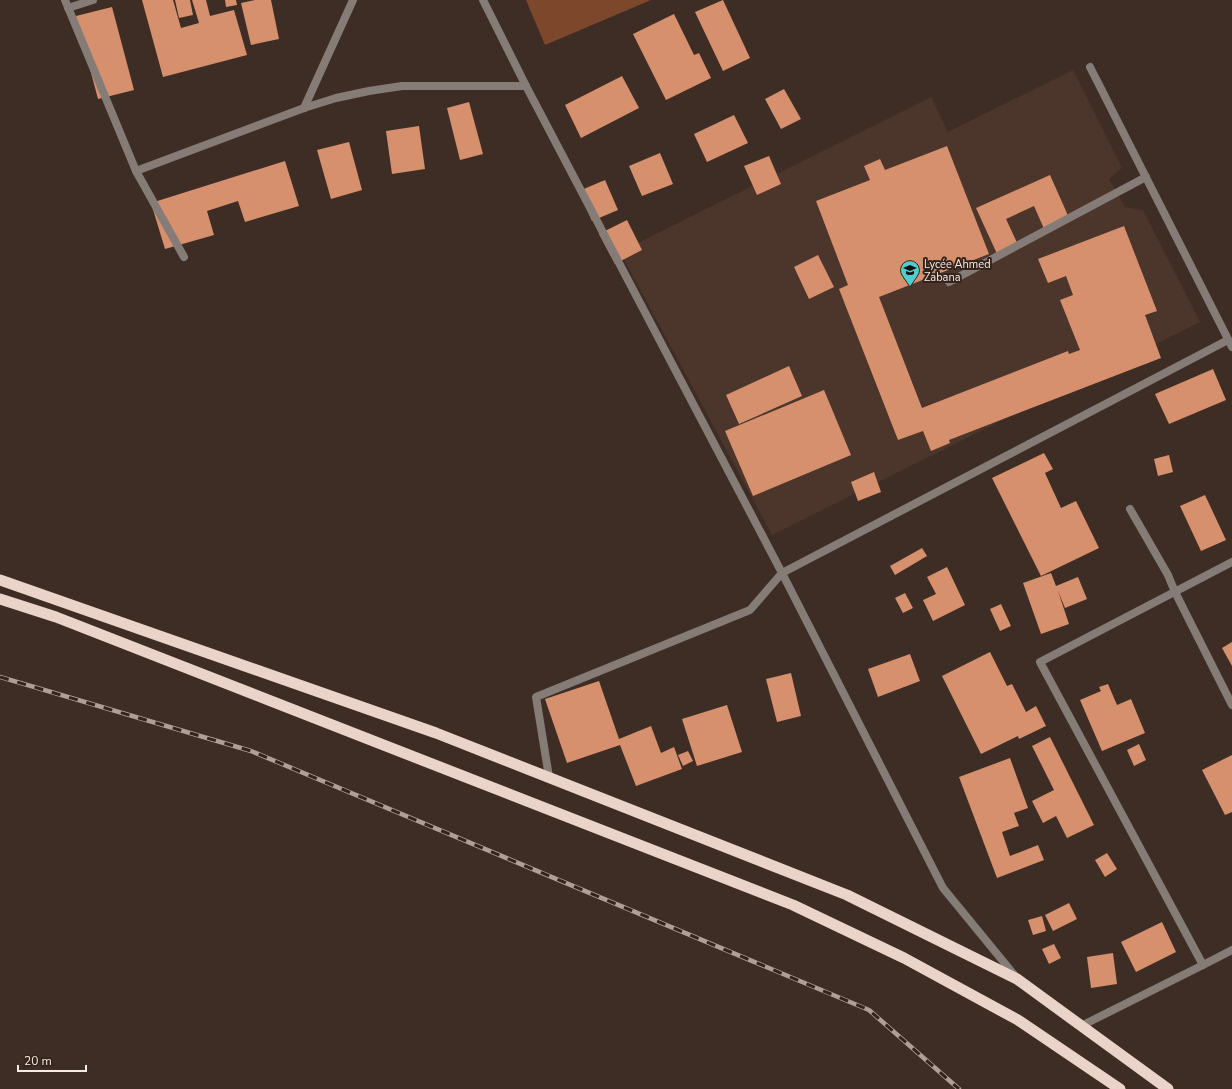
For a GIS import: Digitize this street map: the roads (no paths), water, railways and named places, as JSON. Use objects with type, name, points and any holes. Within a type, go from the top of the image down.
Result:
[{"type":"highway","points":[[0,580],[436,732],[847,895],[1017,979],[1168,1089]]},
{"type":"highway","points":[[0,599],[56,617],[793,905],[904,958],[1018,1020],[1120,1089]]},
{"type":"street","points":[[93,0],[66,4],[136,171],[184,257]]},
{"type":"street","points":[[304,108],[352,0]]},
{"type":"street","points":[[483,0],[526,86],[782,573],[943,888],[1017,979]]},
{"type":"street","points":[[549,777],[536,697],[750,610],[782,573],[1230,343],[1090,68]]},
{"type":"street","points":[[136,171],[304,108],[362,92],[402,86],[526,86]]},
{"type":"street","points":[[950,282],[1146,177]]},
{"type":"street","points":[[1130,509],[1168,574],[1175,592],[1232,705]]},
{"type":"street","points":[[1203,965],[1040,662],[1232,562]]},
{"type":"street","points":[[1082,1026],[1232,950]]},
{"type":"railway","points":[[0,677],[251,751],[869,1010],[959,1089]]},
{"type":"place","name":"Lycée Ahmed Zabana","points":[[910,287]]}]
